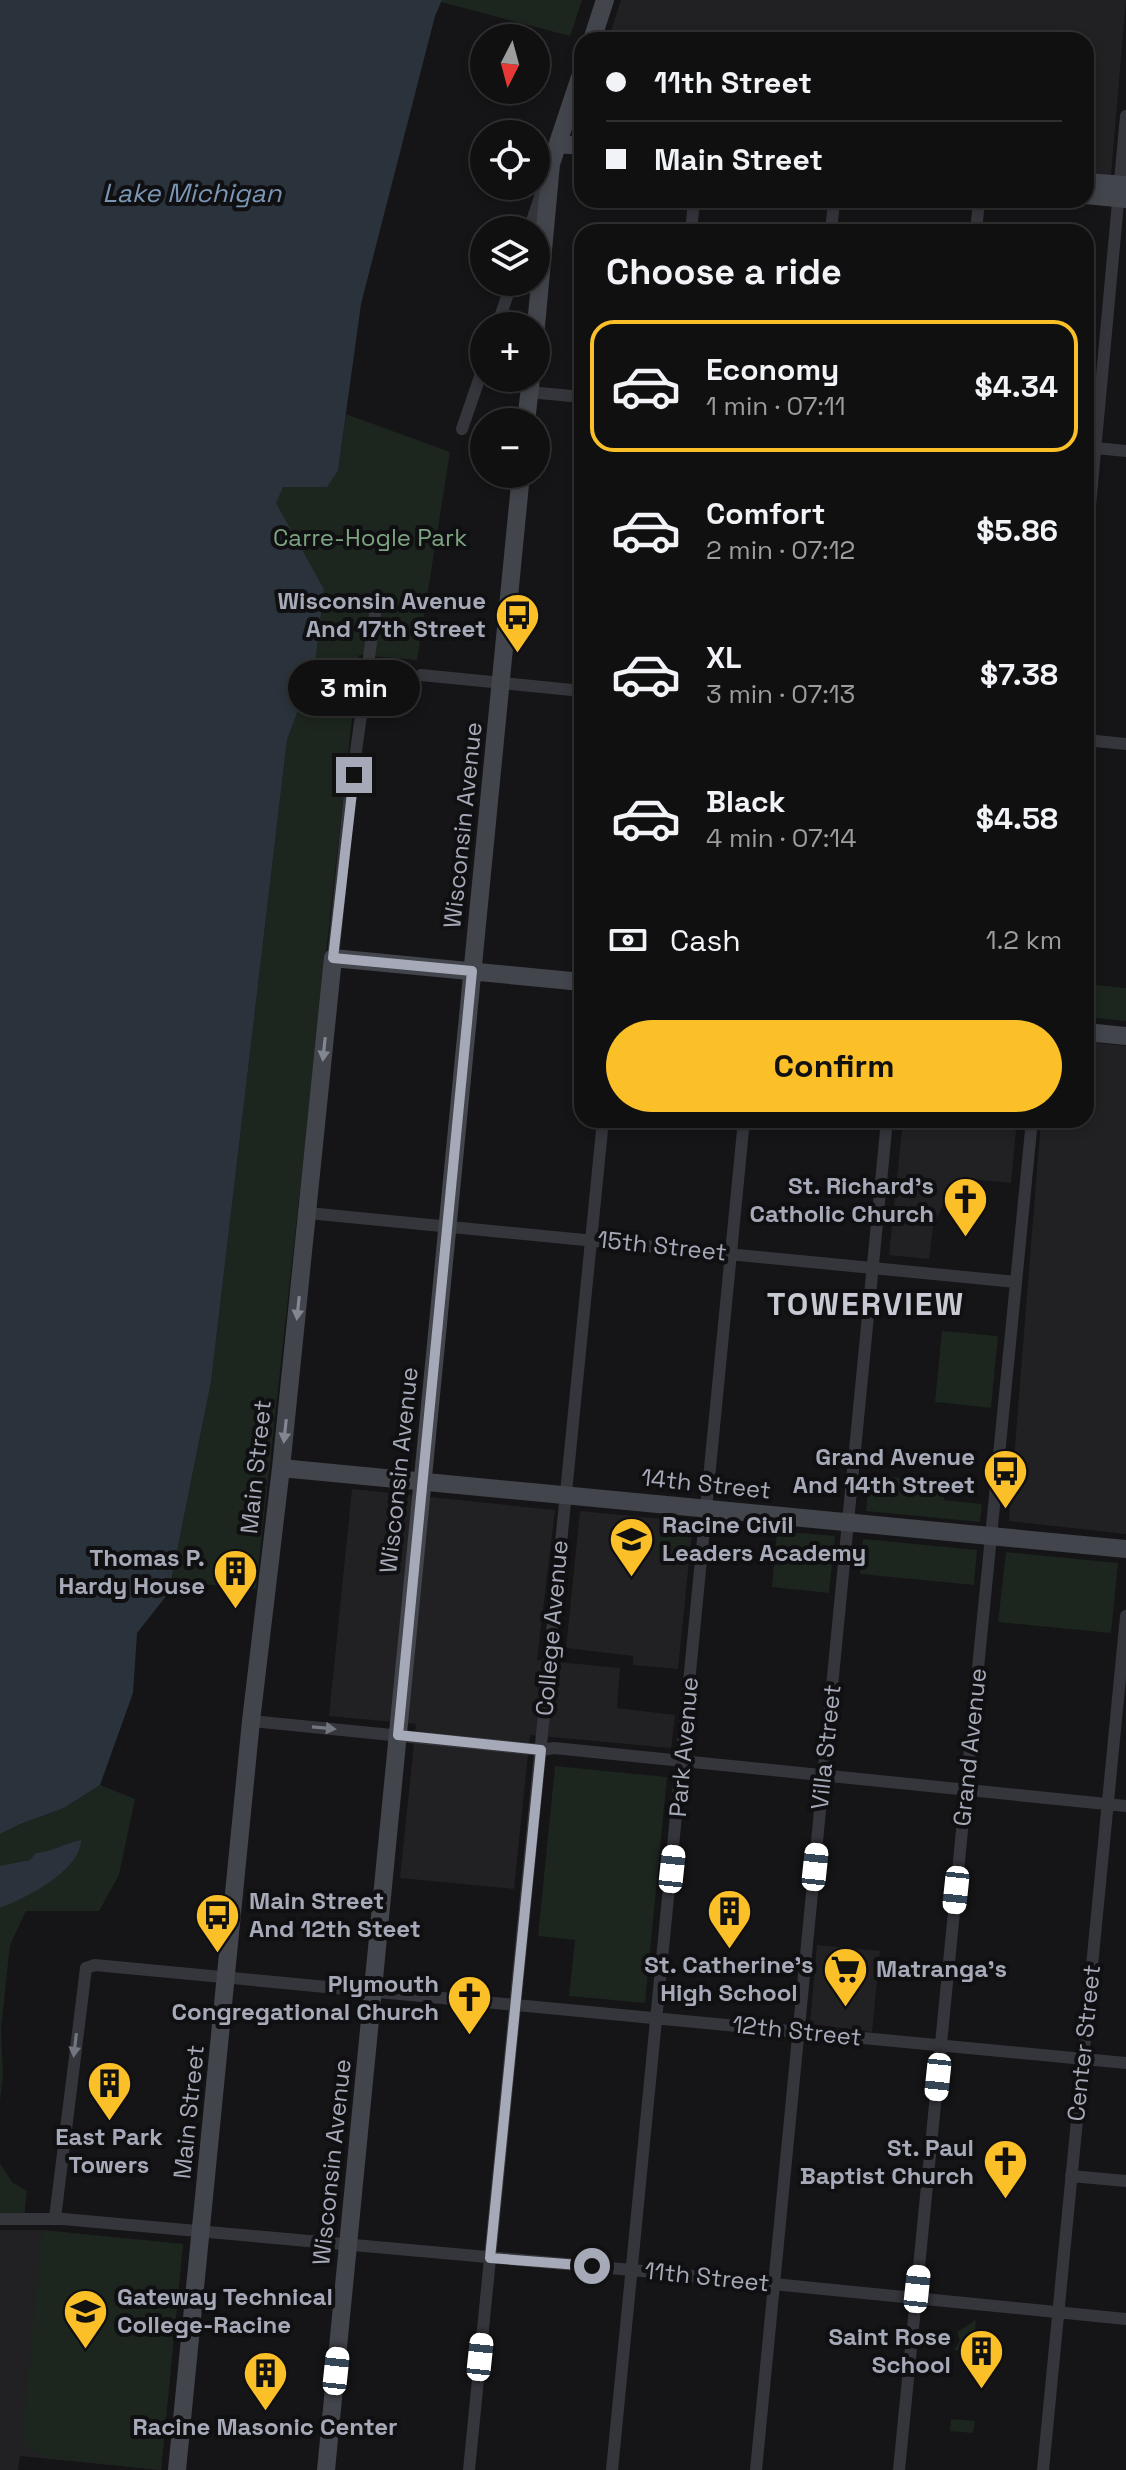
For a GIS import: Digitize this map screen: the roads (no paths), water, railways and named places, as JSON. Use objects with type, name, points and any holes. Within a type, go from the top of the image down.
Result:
[{"type":"street","points":[[595,32],[605,0]]},
{"type":"street","points":[[534,216],[574,95]]},
{"type":"street","points":[[1094,422],[1122,192],[1126,116]]},
{"type":"street","points":[[560,136],[574,133]]},
{"type":"street","points":[[560,136],[574,142]]},
{"type":"street","points":[[545,216],[551,164]]},
{"type":"street","points":[[1094,184],[1122,192]]},
{"type":"street","points":[[1094,194],[1122,192]]},
{"type":"street","points":[[550,390],[574,395]]},
{"type":"street","points":[[462,429],[475,392]]},
{"type":"street","points":[[1094,447],[1126,451]]},
{"type":"street","name":"Wisconsin Avenue","points":[[326,2470],[520,488]]},
{"type":"street","name":"Main Street","points":[[177,2470],[251,1721],[281,1468],[349,802],[375,614]]},
{"type":"street","points":[[421,675],[574,690]]},
{"type":"street","points":[[1094,741],[1126,744]]},
{"type":"street","points":[[333,958],[574,981]]},
{"type":"street","points":[[1094,1033],[1126,1036]]},
{"type":"street","name":"College Avenue","points":[[469,2470],[602,1128]]},
{"type":"street","name":"Park Avenue","points":[[612,2470],[743,1128]]},
{"type":"street","name":"Villa Street","points":[[756,2470],[886,1128]]},
{"type":"street","name":"Grand Avenue","points":[[899,2470],[1031,1128]]},
{"type":"street","name":"15th Street","points":[[308,1213],[1016,1282]]},
{"type":"street","name":"14th Street","points":[[281,1468],[1126,1549]]},
{"type":"street","name":"Center Street","points":[[1043,2470],[1126,1616]]},
{"type":"street","points":[[251,1721],[541,1750],[554,1748],[1126,1806]]},
{"type":"street","name":"12th Street","points":[[55,2218],[86,1968],[95,1965],[373,1989],[1126,2063]]},
{"type":"street","points":[[1071,2176],[1126,2181]]},
{"type":"street","name":"11th Street","points":[[0,2219],[55,2218],[632,2270],[1126,2319]]},
{"type":"water","name":"Lake Michigan","points":[[0,0],[442,0],[435,16],[361,304],[338,471],[327,487],[283,487],[276,503],[324,589],[315,665],[287,740],[211,1382],[171,1581],[167,1595],[137,1633],[133,1693],[100,1785],[64,1808],[0,1834]]},
{"type":"water","points":[[81,1840],[72,1862],[62,1873],[23,1898],[0,1908],[0,1866],[30,1860],[36,1853]]},
{"type":"place","name":"Wisconsin Avenue And 17th Street","points":[[517,654]]},
{"type":"place","name":"St. Richard's Catholic Church","points":[[965,1239]]},
{"type":"place","name":"Grand Avenue And 14th Street","points":[[1006,1510]]},
{"type":"place","name":"Racine Civil Leaders Academy","points":[[631,1578]]},
{"type":"place","name":"Thomas P. Hardy House","points":[[236,1611]]},
{"type":"place","name":"St. Catherine's High School","points":[[729,1950]]},
{"type":"place","name":"Main Street And 12th Steet","points":[[218,1954]]},
{"type":"place","name":"Matranga's","points":[[845,2008]]},
{"type":"place","name":"Plymouth Congregational Church","points":[[470,2037]]},
{"type":"place","name":"East Park Towers","points":[[109,2122]]},
{"type":"place","name":"St. Paul Baptist Church","points":[[1005,2201]]},
{"type":"place","name":"Gateway Technical College-Racine","points":[[86,2350]]},
{"type":"place","name":"Saint Rose School","points":[[982,2390]]},
{"type":"place","name":"Racine Masonic Center","points":[[265,2412]]},
{"type":"district","name":"TOWERVIEW","points":[[866,1304]]},
{"type":"park label","name":"Carre-Hogle Park","points":[[370,538]]}]
